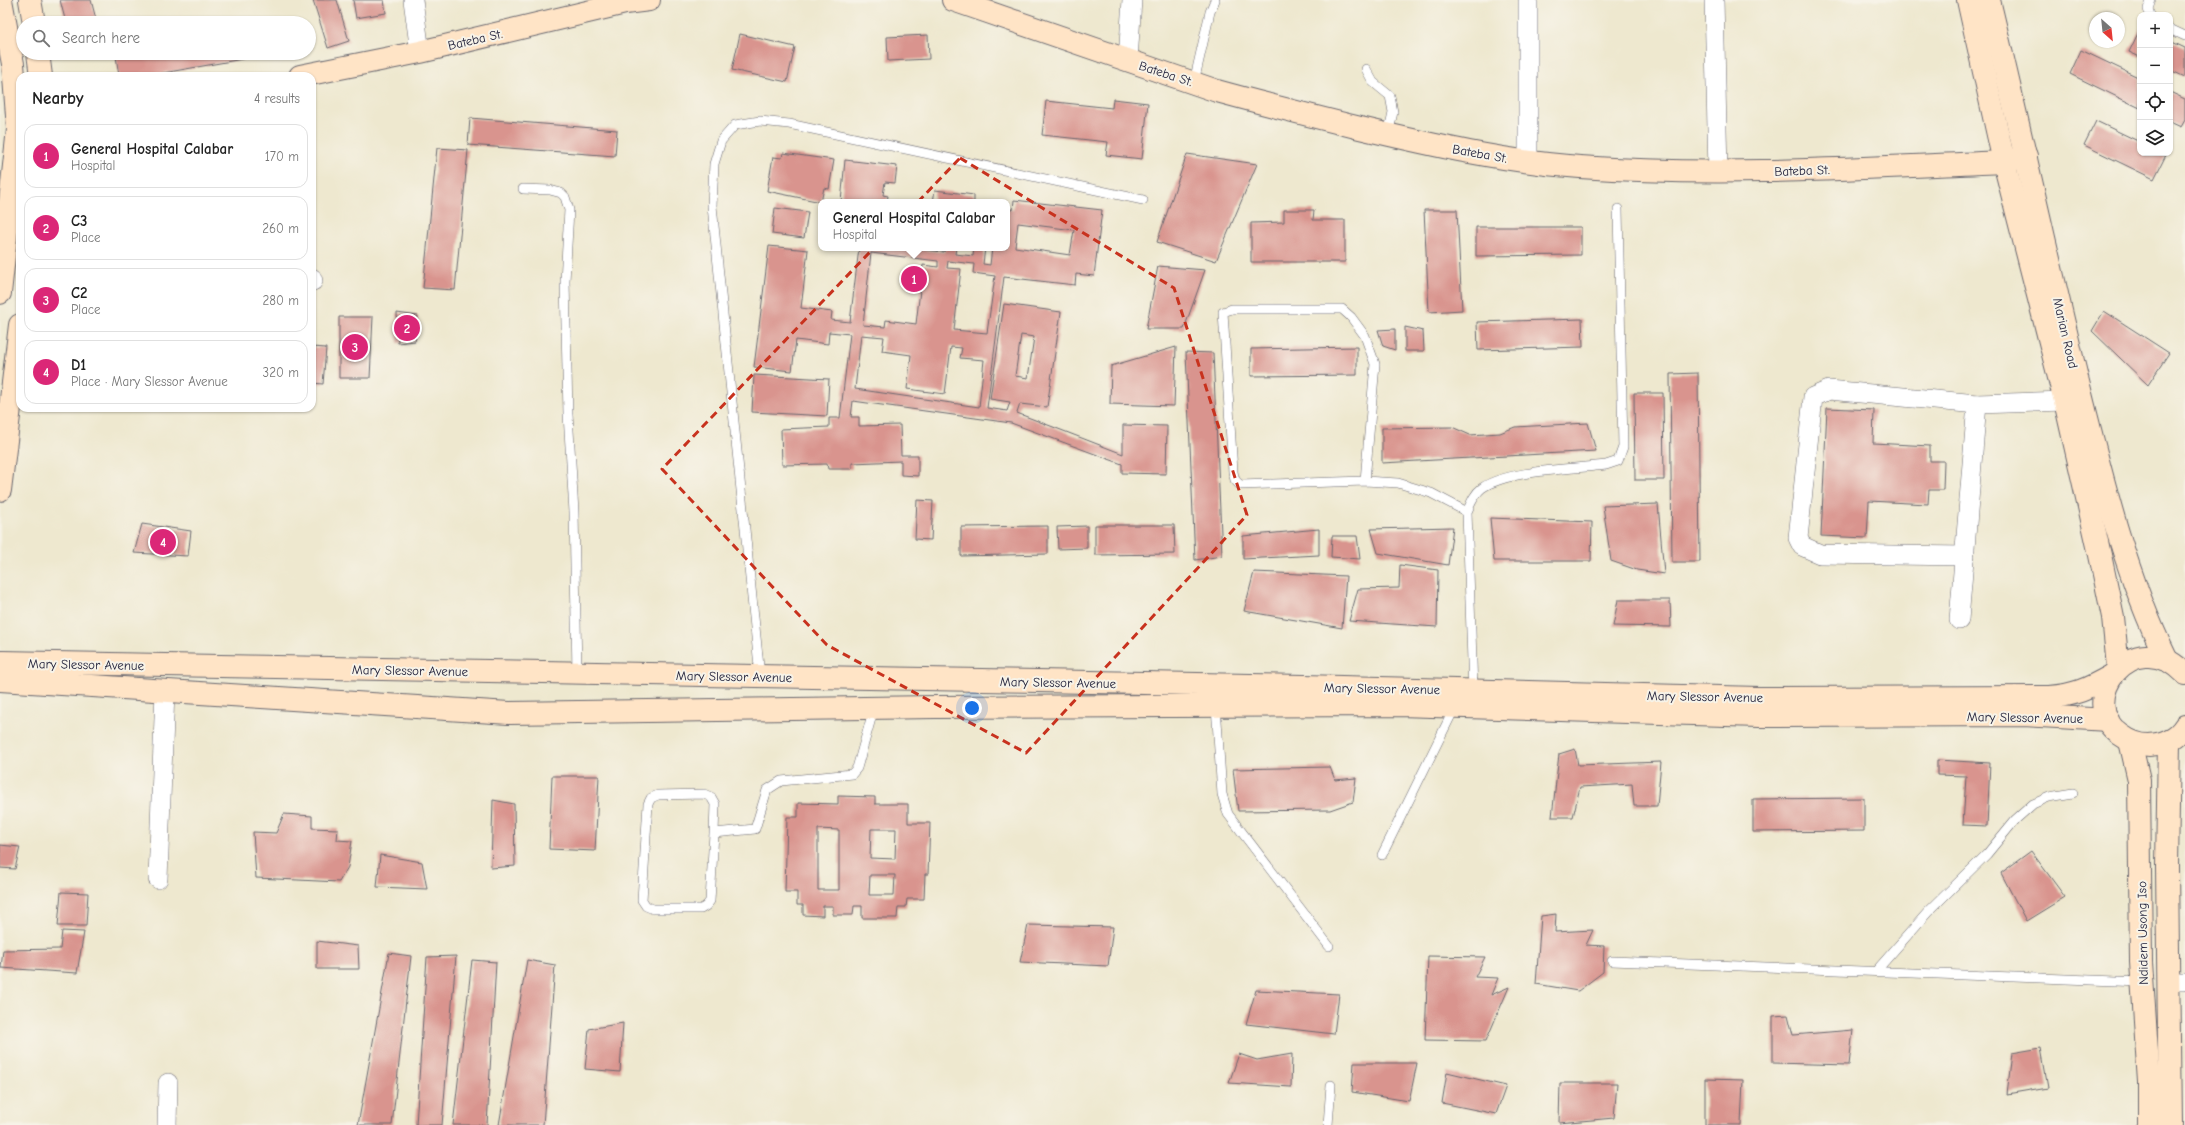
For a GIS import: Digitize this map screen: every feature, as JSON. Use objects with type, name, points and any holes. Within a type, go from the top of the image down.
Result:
[{"type":"main road","points":[[1,0],[13,64],[16,96]]},
{"type":"main road","points":[[30,0],[33,16]]},
{"type":"main road","name":"Bateba St.","points":[[316,73],[420,52],[625,1],[649,0]]},
{"type":"main road","name":"Bateba St.","points":[[953,0],[1128,60],[1261,103],[1419,142],[1528,162],[1580,167],[1718,172],[2004,162],[2026,156]]},
{"type":"main road","points":[[1968,0],[2004,162],[2065,401],[2114,617],[2115,671],[2105,690],[2104,705],[2108,720],[2117,733],[2130,741],[2143,745],[2157,744],[2181,731]]},
{"type":"main road","name":"Marian Road","points":[[1989,0],[2064,325],[2106,496],[2151,629],[2166,658]]},
{"type":"main road","points":[[39,60],[40,72]]},
{"type":"main road","points":[[0,293],[7,174],[16,140]]},
{"type":"main road","points":[[0,490],[16,357]]},
{"type":"main road","name":"Mary Slessor Avenue","points":[[0,662],[760,676],[1759,698],[2049,697],[2068,695],[2085,690],[2133,658],[2149,655],[2166,658]]},
{"type":"main road","points":[[2166,658],[2177,665],[2185,674]]},
{"type":"main road","name":"Mary Slessor Avenue","points":[[0,680],[509,713],[874,708],[1216,706],[1455,707],[1759,716],[2029,715],[2108,720]]},
{"type":"main road","name":"Ndidem Usong Iso","points":[[2170,1125],[2177,981],[2168,819],[2181,731]]},
{"type":"main road","name":"Ndidem Usong Iso","points":[[2130,741],[2139,780],[2142,982],[2149,1082],[2149,1125]]},
{"type":"street","points":[[414,0],[420,52]]},
{"type":"street","points":[[1128,60],[1132,0]]},
{"type":"street","points":[[1528,0],[1528,162]]},
{"type":"street","points":[[1714,0],[1718,172]]},
{"type":"street","points":[[1965,556],[1820,554],[1802,546],[1798,538],[1813,397],[1829,390],[1977,404],[2065,401]]},
{"type":"street","points":[[1959,620],[1977,404]]},
{"type":"street","points":[[158,879],[165,691]]},
{"type":"street","points":[[167,1125],[168,1083]]},
{"type":"lane","points":[[1194,82],[1210,12],[1215,0]]},
{"type":"lane","points":[[2149,12],[2148,9],[2151,0]]},
{"type":"lane","points":[[2173,30],[2185,36]]},
{"type":"lane","points":[[1366,69],[1373,82],[1390,96],[1392,112],[1388,134]]},
{"type":"lane","points":[[760,676],[712,206],[714,164],[721,141],[735,125],[760,121],[789,124],[1143,200]]},
{"type":"lane","points":[[523,189],[550,190],[561,193],[565,197],[569,210],[565,281],[568,414],[574,512],[577,673]]},
{"type":"lane","points":[[1473,691],[1467,512],[1474,496],[1480,489],[1505,477],[1606,465],[1618,461],[1623,447],[1618,209]]},
{"type":"lane","points":[[1365,481],[1375,364],[1365,336],[1352,317],[1342,309],[1232,309],[1223,312],[1235,480],[1240,486],[1365,481],[1398,483],[1431,493],[1467,512]]},
{"type":"lane","points":[[1216,706],[1222,794],[1228,814],[1329,946]]},
{"type":"lane","points":[[1382,855],[1455,707]]},
{"type":"lane","points":[[714,833],[755,829],[767,790],[781,781],[852,774],[857,768],[874,708]]},
{"type":"lane","points":[[1876,972],[1928,912],[1987,854],[2015,820],[2033,804],[2049,797],[2073,793]]},
{"type":"lane","points":[[704,794],[711,797],[715,804],[714,833],[710,900],[706,906],[701,909],[653,909],[646,906],[642,900],[648,804],[651,798],[658,795],[704,794]]},
{"type":"lane","points":[[1612,961],[2142,982]]},
{"type":"lane","points":[[1328,1125],[1331,1085]]},
{"type":"highlighted area","points":[[960,158],[1174,288],[1247,515],[1026,753],[827,645],[662,469]]},
{"type":"building","points":[[60,0],[91,0],[95,16],[64,16]]},
{"type":"building","points":[[313,0],[337,0],[349,41],[328,48]]},
{"type":"building","points":[[353,0],[384,0],[386,13],[356,18]]},
{"type":"building","points":[[740,34],[795,47],[787,82],[732,70]]},
{"type":"building","points":[[928,35],[929,59],[888,61],[887,37]]},
{"type":"building","points":[[2137,35],[2137,56],[2129,52]]},
{"type":"building","points":[[2173,42],[2185,48],[2185,77],[2173,71]]},
{"type":"building","points":[[2081,50],[2137,77],[2137,107],[2070,74]]},
{"type":"building","points":[[117,60],[237,60],[169,72],[118,72]]},
{"type":"building","points":[[2173,93],[2185,99],[2185,120],[2181,127],[2173,123]]},
{"type":"building","points":[[1113,99],[1148,103],[1142,159],[1106,155],[1108,142],[1042,135],[1046,101],[1112,108]]},
{"type":"building","points":[[470,118],[617,130],[615,156],[468,145]]},
{"type":"building","points":[[2096,121],[2137,141],[2137,156],[2166,156],[2154,179],[2084,145]]},
{"type":"building","points":[[437,148],[468,150],[455,290],[423,288]]},
{"type":"building","points":[[783,153],[834,160],[829,189],[824,188],[822,199],[818,199],[818,201],[767,191],[773,157],[782,158]]},
{"type":"building","points":[[1187,154],[1257,164],[1216,261],[1157,242]]},
{"type":"building","points":[[845,160],[897,166],[895,183],[885,182],[883,195],[888,196],[888,199],[841,199]]},
{"type":"building","points":[[935,190],[974,195],[974,199],[934,199]]},
{"type":"building","points":[[1014,200],[1102,210],[1094,276],[1076,274],[1075,285],[1004,277],[987,408],[1007,411],[1010,402],[990,399],[1004,304],[1061,312],[1047,407],[1020,404],[1017,413],[1123,454],[1123,425],[1167,426],[1166,474],[1122,473],[1122,464],[1011,423],[853,401],[851,417],[859,417],[859,426],[900,425],[901,455],[918,455],[918,476],[901,475],[901,461],[852,463],[852,469],[828,469],[827,464],[782,465],[781,429],[829,427],[829,418],[840,418],[850,334],[829,332],[828,344],[796,340],[792,371],[754,367],[769,246],[808,250],[801,308],[832,312],[831,320],[850,322],[859,251],[956,251],[955,254],[973,256],[974,251],[985,251],[983,264],[990,265],[992,251],[1010,251],[1010,210],[1013,210]],"holes":[[[1018,223],[1074,230],[1070,255],[1015,247]],[[871,253],[938,261],[938,267],[923,265],[916,324],[886,320],[885,327],[863,325]],[[948,261],[974,264],[973,273],[995,276],[987,333],[954,330],[961,269],[947,268]],[[861,335],[884,337],[882,351],[911,355],[907,389],[945,394],[951,347],[962,348],[960,358],[984,360],[979,407],[855,389]],[[1021,335],[1034,337],[1028,378],[1015,376]]]},
{"type":"building","points":[[775,208],[808,212],[804,238],[772,234]]},
{"type":"building","points":[[1284,210],[1314,210],[1313,220],[1345,220],[1345,262],[1251,262],[1251,223],[1284,222]]},
{"type":"building","points":[[1424,210],[1457,210],[1462,310],[1429,312]]},
{"type":"building","points":[[1476,227],[1581,227],[1581,255],[1476,256]]},
{"type":"building","points":[[1158,266],[1205,270],[1184,329],[1146,329]]},
{"type":"building","points":[[2104,311],[2169,353],[2148,385],[2092,331]]},
{"type":"building","points":[[397,313],[418,316],[415,341],[398,343]]},
{"type":"building","points":[[339,317],[373,317],[370,378],[339,378]]},
{"type":"building","points":[[1582,319],[1583,347],[1478,350],[1477,322]]},
{"type":"building","points":[[1405,327],[1423,331],[1424,351],[1405,351]]},
{"type":"building","points":[[1395,329],[1395,350],[1383,346],[1378,330]]},
{"type":"building","points":[[316,347],[326,348],[323,384],[316,383]]},
{"type":"building","points":[[1176,347],[1174,406],[1110,404],[1111,366]]},
{"type":"building","points":[[1357,347],[1357,375],[1251,376],[1251,349]]},
{"type":"building","points":[[1186,352],[1213,353],[1222,556],[1195,560]]},
{"type":"building","points":[[1698,373],[1700,562],[1672,562],[1670,374]]},
{"type":"building","points":[[754,375],[829,379],[827,416],[752,412]]},
{"type":"building","points":[[1634,393],[1663,393],[1664,480],[1635,480]]},
{"type":"building","points":[[1827,408],[1874,410],[1873,443],[1930,446],[1930,461],[1944,461],[1943,490],[1929,490],[1928,504],[1869,501],[1867,538],[1821,536]]},
{"type":"building","points":[[1588,423],[1596,451],[1382,463],[1382,428],[1452,427],[1470,435],[1500,433],[1515,427]]},
{"type":"building","points":[[917,500],[933,501],[931,540],[915,539]]},
{"type":"building","points":[[1658,504],[1664,574],[1637,570],[1611,561],[1603,506]]},
{"type":"building","points":[[1490,518],[1592,522],[1591,561],[1494,561]]},
{"type":"building","points":[[142,524],[191,531],[188,556],[134,553]]},
{"type":"building","points":[[1095,525],[1174,525],[1175,554],[1095,555]]},
{"type":"building","points":[[1048,526],[1048,554],[961,556],[961,527]]},
{"type":"building","points":[[1087,526],[1087,548],[1058,549],[1057,527]]},
{"type":"building","points":[[1453,527],[1448,565],[1378,553],[1371,529]]},
{"type":"building","points":[[1319,529],[1319,555],[1243,559],[1243,536]]},
{"type":"building","points":[[1332,536],[1357,536],[1360,559],[1331,557]]},
{"type":"building","points":[[1400,565],[1438,570],[1437,627],[1349,621],[1358,589],[1399,588]]},
{"type":"building","points":[[1254,572],[1346,576],[1342,628],[1244,611]]},
{"type":"building","points":[[1618,600],[1670,600],[1671,627],[1613,626]]},
{"type":"building","points":[[1575,749],[1578,765],[1661,762],[1657,806],[1634,806],[1632,784],[1580,787],[1573,817],[1552,817],[1559,754]]},
{"type":"building","points":[[1937,760],[1990,763],[1987,826],[1963,825],[1966,776],[1937,775]]},
{"type":"building","points":[[1330,767],[1335,780],[1356,778],[1353,802],[1330,810],[1238,811],[1233,769]]},
{"type":"building","points":[[552,776],[599,776],[595,851],[549,849]]},
{"type":"building","points":[[838,796],[875,797],[875,804],[908,804],[908,823],[930,823],[928,874],[925,874],[924,899],[907,899],[906,907],[898,907],[897,918],[862,918],[862,906],[854,906],[853,915],[833,915],[833,906],[823,906],[823,916],[803,915],[803,905],[797,905],[797,892],[785,892],[787,817],[798,817],[798,803],[838,804]],"holes":[[[818,829],[839,830],[839,890],[818,890]],[[871,829],[896,829],[895,859],[870,858]],[[870,875],[895,875],[894,895],[869,895]]]},
{"type":"building","points":[[1864,798],[1864,831],[1753,832],[1753,799]]},
{"type":"building","points":[[493,800],[514,804],[515,866],[491,868]]},
{"type":"building","points":[[284,814],[312,816],[312,828],[338,829],[337,840],[352,841],[348,867],[339,882],[256,878],[253,832],[276,833]]},
{"type":"building","points":[[0,845],[20,847],[15,869],[0,868]]},
{"type":"building","points":[[2031,851],[2065,897],[2026,921],[2001,873]]},
{"type":"building","points":[[380,855],[422,862],[427,889],[377,887]]},
{"type":"building","points":[[61,892],[88,893],[86,926],[58,926]]},
{"type":"building","points":[[1556,914],[1555,932],[1593,930],[1586,945],[1604,946],[1603,972],[1578,991],[1536,984],[1541,916]]},
{"type":"building","points":[[1028,925],[1113,927],[1108,966],[1020,962]]},
{"type":"building","points":[[62,931],[84,932],[77,973],[1,968],[3,950],[60,949]]},
{"type":"building","points":[[317,941],[358,946],[359,969],[317,969]]},
{"type":"building","points":[[389,953],[411,956],[392,1125],[358,1125]]},
{"type":"building","points":[[456,956],[442,1125],[416,1125],[427,957]]},
{"type":"building","points":[[1428,956],[1485,957],[1475,977],[1498,978],[1491,995],[1509,987],[1486,1041],[1425,1040]]},
{"type":"building","points":[[472,960],[496,962],[487,1125],[453,1125]]},
{"type":"building","points":[[527,960],[555,965],[543,1125],[499,1125]]},
{"type":"building","points":[[1256,990],[1339,994],[1334,1034],[1246,1024]]},
{"type":"building","points":[[1788,1015],[1793,1035],[1853,1030],[1849,1065],[1773,1063],[1773,1016]]},
{"type":"building","points":[[623,1023],[620,1072],[585,1069],[589,1029]]},
{"type":"building","points":[[2041,1048],[2048,1087],[2007,1094],[2012,1053]]},
{"type":"building","points":[[1239,1054],[1257,1060],[1292,1054],[1291,1087],[1229,1083]]},
{"type":"building","points":[[1354,1063],[1417,1063],[1409,1101],[1352,1092]]},
{"type":"building","points":[[1447,1072],[1506,1086],[1496,1114],[1442,1103]]},
{"type":"building","points":[[1705,1079],[1743,1080],[1741,1125],[1705,1125]]},
{"type":"building","points":[[1560,1083],[1617,1083],[1614,1118],[1559,1123]]},
{"type":"place","name":"General Hospital Calabar","points":[[914,279]]},
{"type":"place","name":"C3","points":[[407,328]]},
{"type":"place","name":"C2","points":[[355,347]]},
{"type":"place","name":"D1","points":[[163,542]]}]
